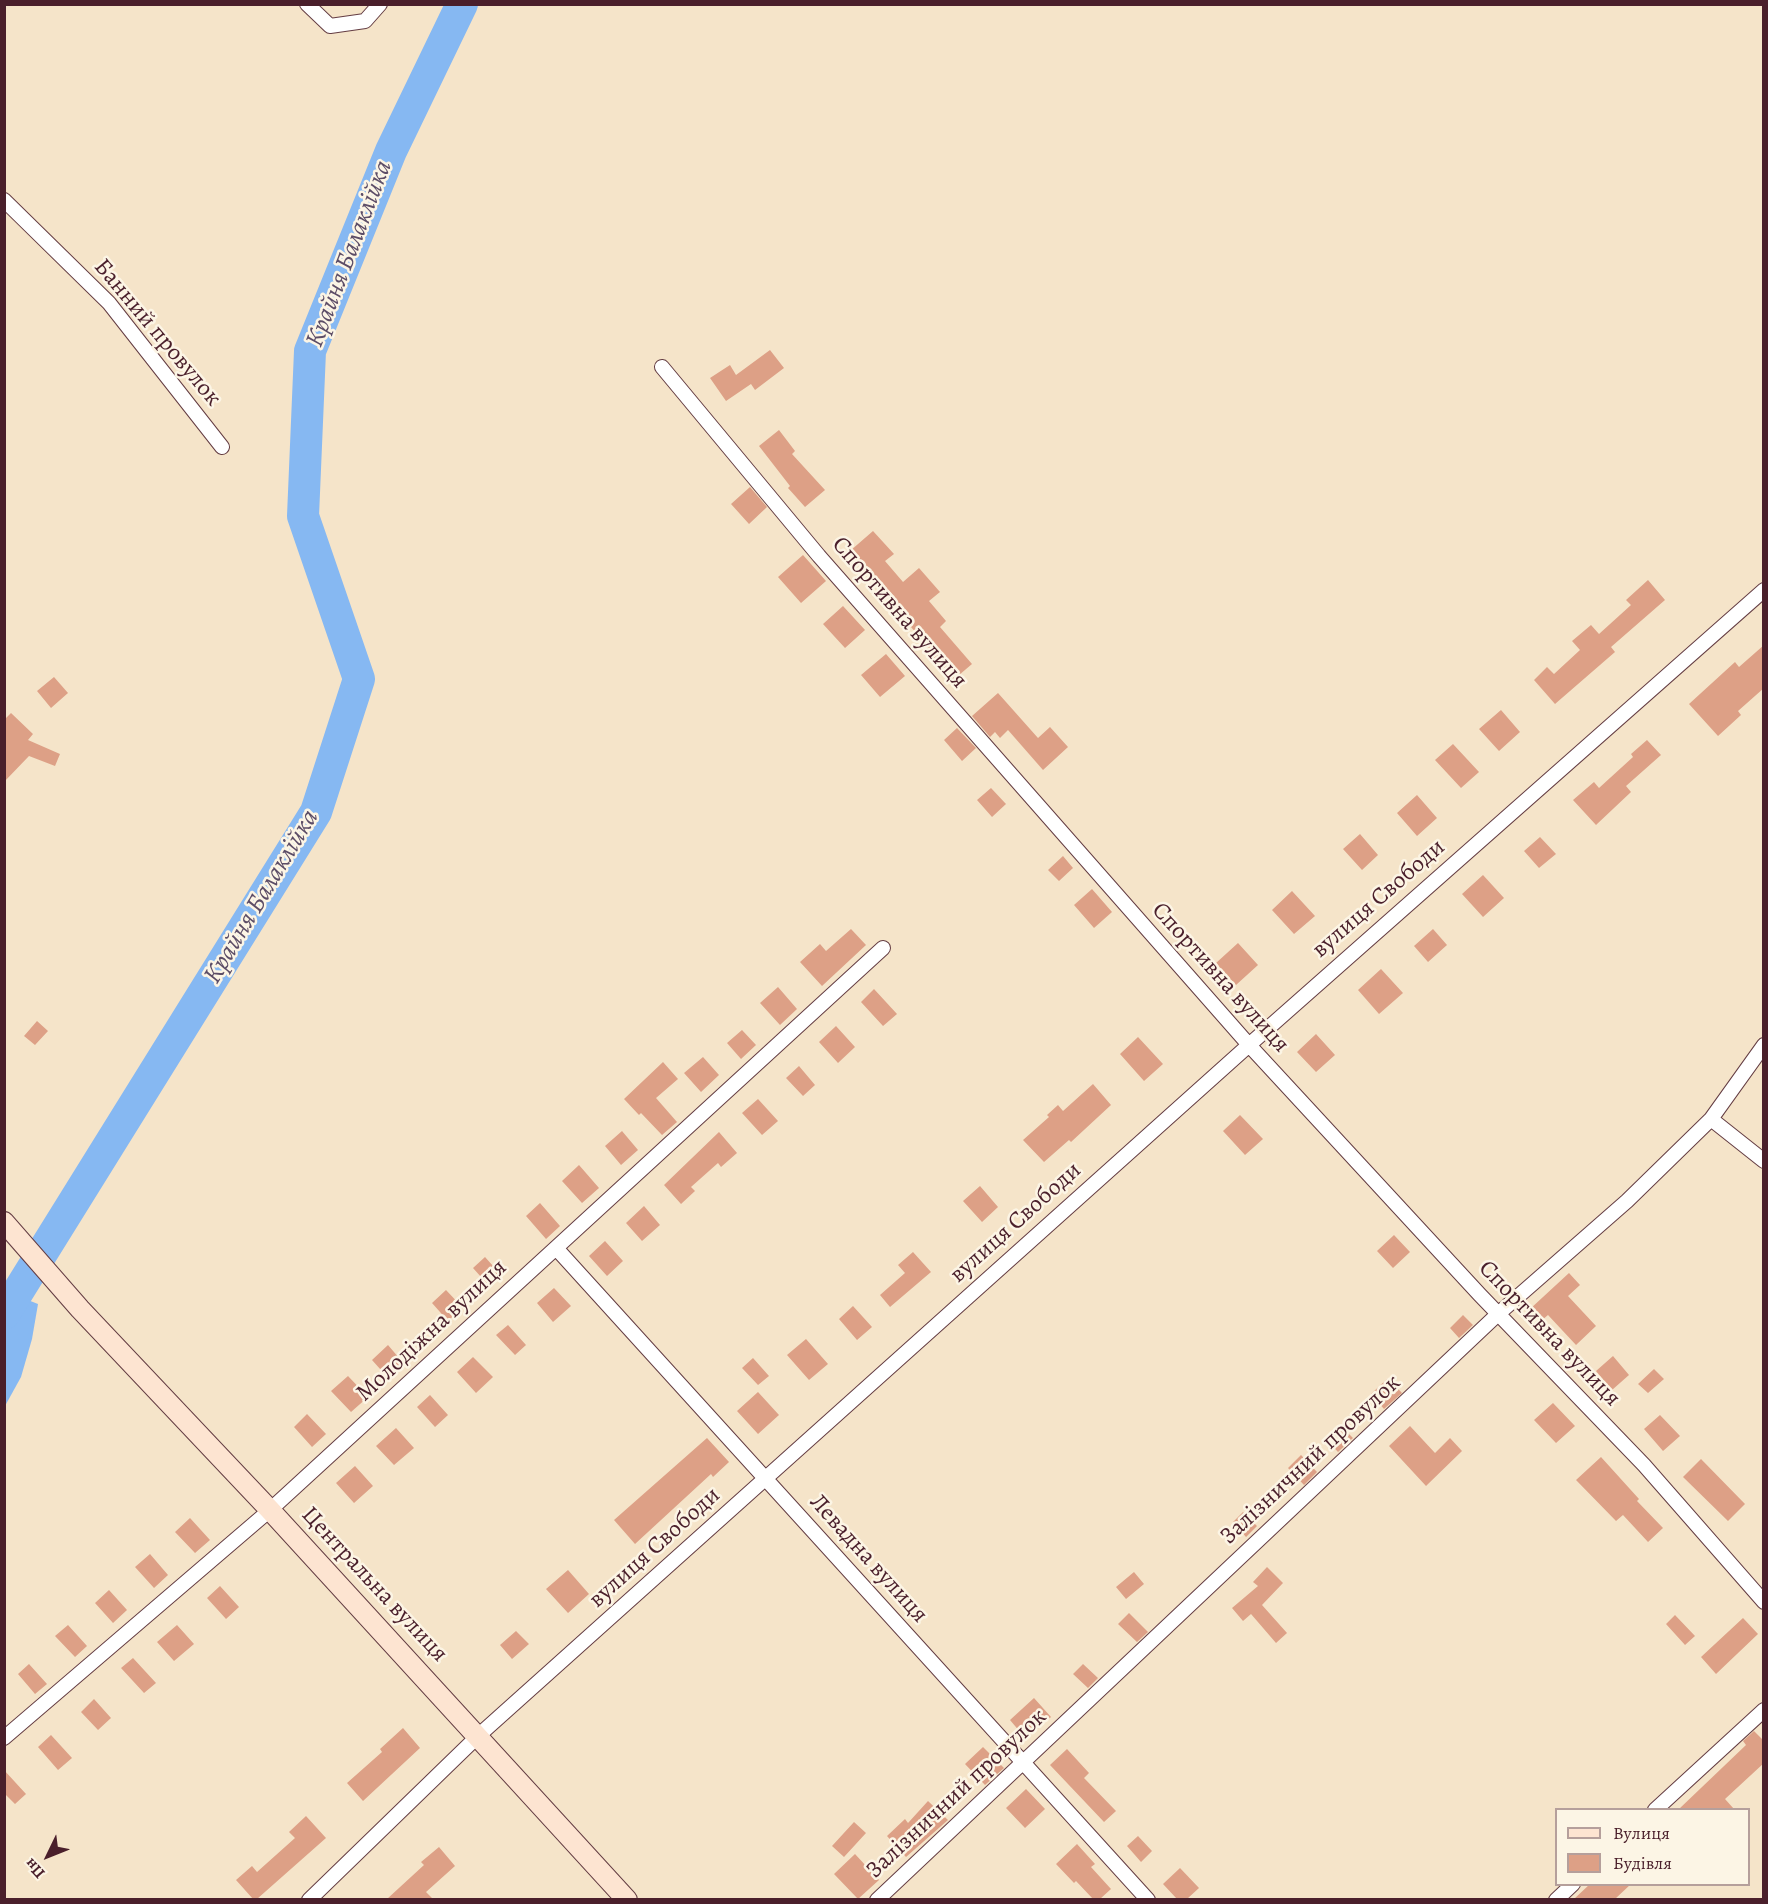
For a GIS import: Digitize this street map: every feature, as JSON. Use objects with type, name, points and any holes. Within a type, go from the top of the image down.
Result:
[{"type":"street","points":[[307,4],[330,26],[365,21],[380,4]]},
{"type":"street","name":"Банний провулок","points":[[4,200],[109,303],[222,447]]},
{"type":"street","name":"Спортивна вулиця","points":[[662,367],[819,556],[1249,1045],[1498,1314],[1644,1465],[1764,1602]]},
{"type":"street","name":"вулиця Свободи","points":[[309,1899],[478,1736],[1249,1045],[1764,590]]},
{"type":"street","name":"Молодіжна вулиця","points":[[4,1738],[270,1510],[883,948]]},
{"type":"street","name":"Залізничний провулок","points":[[877,1899],[1498,1314],[1627,1200],[1711,1119],[1764,1045]]},
{"type":"street","points":[[1711,1119],[1764,1161]]},
{"type":"street","name":"Центральна вулиця","points":[[4,1222],[80,1310],[270,1510],[627,1899]]},
{"type":"street","name":"Левадна вулиця","points":[[556,1248],[1148,1899]]},
{"type":"street","points":[[1656,1808],[1764,1710]]},
{"type":"street","points":[[1556,1899],[1571,1886]]},
{"type":"water","points":[[5,1291],[38,1304],[32,1339],[21,1377],[5,1406]]},
{"type":"building","points":[[770,350],[784,368],[755,390],[751,384],[726,401],[710,378],[730,365],[736,375]]},
{"type":"building","points":[[779,430],[795,451],[792,454],[825,490],[805,507],[788,488],[790,486],[759,446]]},
{"type":"building","points":[[750,487],[767,507],[749,524],[731,504]]},
{"type":"building","points":[[873,531],[894,554],[885,561],[903,582],[919,568],[940,592],[929,601],[946,621],[940,627],[972,664],[952,681],[932,658],[935,655],[911,627],[913,625],[850,551]]},
{"type":"building","points":[[803,555],[826,581],[801,603],[778,577]]},
{"type":"building","points":[[1648,580],[1665,600],[1611,647],[1615,652],[1555,704],[1534,680],[1547,667],[1554,674],[1580,650],[1572,641],[1591,625],[1599,634],[1631,605],[1626,600]]},
{"type":"building","points":[[843,606],[865,630],[845,648],[823,624]]},
{"type":"building","points":[[1764,645],[1764,688],[1738,711],[1741,715],[1718,736],[1689,704],[1735,662],[1739,667]]},
{"type":"building","points":[[886,654],[905,676],[880,697],[861,675]]},
{"type":"building","points":[[54,677],[68,693],[51,708],[37,691]]},
{"type":"building","points":[[998,693],[1038,738],[1050,727],[1068,747],[1043,770],[1008,730],[1000,738],[995,732],[990,737],[972,716]]},
{"type":"building","points":[[1501,710],[1520,732],[1499,751],[1479,729]]},
{"type":"building","points":[[11,713],[33,734],[28,740],[60,754],[55,766],[29,756],[4,782],[4,720]]},
{"type":"building","points":[[957,728],[976,748],[962,761],[944,740]]},
{"type":"building","points":[[1647,740],[1661,755],[1626,786],[1631,792],[1596,825],[1573,800],[1594,782],[1599,788],[1633,757],[1631,754]]},
{"type":"building","points":[[1453,744],[1479,772],[1461,788],[1435,760]]},
{"type":"building","points":[[991,788],[1006,804],[992,817],[977,800]]},
{"type":"building","points":[[1417,795],[1437,818],[1417,836],[1397,813]]},
{"type":"building","points":[[1360,834],[1378,855],[1362,870],[1343,849]]},
{"type":"building","points":[[1540,837],[1556,854],[1539,868],[1524,851]]},
{"type":"building","points":[[1063,856],[1073,868],[1059,881],[1048,870]]},
{"type":"building","points":[[1483,875],[1504,898],[1483,917],[1462,894]]},
{"type":"building","points":[[1092,889],[1112,912],[1094,928],[1074,905]]},
{"type":"building","points":[[1292,891],[1315,916],[1294,934],[1272,910]]},
{"type":"building","points":[[851,929],[866,945],[822,986],[800,962],[820,944],[826,951]]},
{"type":"building","points":[[1433,929],[1447,945],[1428,962],[1414,946]]},
{"type":"building","points":[[1238,943],[1258,965],[1236,985],[1216,963]]},
{"type":"building","points":[[1381,969],[1403,993],[1379,1014],[1358,990]]},
{"type":"building","points":[[778,987],[797,1009],[780,1025],[760,1003]]},
{"type":"building","points":[[874,989],[897,1014],[883,1026],[861,1002]]},
{"type":"building","points":[[37,1021],[48,1031],[35,1045],[24,1036]]},
{"type":"building","points":[[836,1026],[855,1047],[838,1063],[819,1042]]},
{"type":"building","points":[[742,1030],[756,1045],[741,1059],[727,1043]]},
{"type":"building","points":[[1316,1034],[1335,1055],[1316,1072],[1297,1052]]},
{"type":"building","points":[[1138,1037],[1163,1064],[1144,1081],[1120,1054]]},
{"type":"building","points":[[703,1057],[719,1075],[701,1092],[684,1073]]},
{"type":"building","points":[[663,1062],[678,1079],[656,1098],[677,1122],[662,1135],[624,1099]]},
{"type":"building","points":[[799,1066],[815,1085],[803,1096],[786,1078]]},
{"type":"building","points":[[1093,1084],[1111,1105],[1071,1142],[1069,1140],[1044,1162],[1023,1140],[1049,1117],[1047,1115],[1058,1105],[1063,1111]]},
{"type":"building","points":[[758,1099],[778,1121],[762,1135],[742,1113]]},
{"type":"building","points":[[1240,1115],[1263,1139],[1245,1155],[1223,1131]]},
{"type":"building","points":[[622,1131],[638,1150],[621,1165],[605,1146]]},
{"type":"building","points":[[719,1132],[737,1153],[721,1167],[718,1163],[691,1187],[695,1191],[681,1204],[664,1185]]},
{"type":"building","points":[[579,1165],[599,1188],[582,1203],[562,1181]]},
{"type":"building","points":[[980,1186],[998,1207],[982,1222],[963,1201]]},
{"type":"building","points":[[540,1203],[560,1226],[546,1239],[526,1216]]},
{"type":"building","points":[[644,1206],[660,1225],[642,1241],[626,1223]]},
{"type":"building","points":[[1394,1235],[1410,1252],[1393,1268],[1377,1251]]},
{"type":"building","points":[[605,1241],[623,1261],[607,1276],[589,1256]]},
{"type":"building","points":[[913,1252],[931,1272],[890,1307],[880,1295],[905,1273],[898,1265]]},
{"type":"building","points":[[485,1257],[502,1276],[490,1287],[473,1268]]},
{"type":"building","points":[[1569,1273],[1580,1285],[1568,1296],[1596,1326],[1576,1345],[1548,1315],[1541,1321],[1530,1309]]},
{"type":"building","points":[[554,1288],[571,1306],[553,1322],[537,1303]]},
{"type":"building","points":[[446,1290],[463,1308],[448,1321],[432,1303]]},
{"type":"building","points":[[853,1306],[872,1327],[857,1340],[839,1319]]},
{"type":"building","points":[[1463,1315],[1473,1325],[1459,1338],[1450,1328]]},
{"type":"building","points":[[508,1325],[526,1345],[515,1355],[496,1335]]},
{"type":"building","points":[[806,1339],[828,1364],[809,1380],[787,1355]]},
{"type":"building","points":[[388,1345],[405,1365],[389,1379],[372,1360]]},
{"type":"building","points":[[1613,1356],[1629,1375],[1612,1390],[1596,1371]]},
{"type":"building","points":[[473,1357],[493,1377],[476,1393],[457,1372]]},
{"type":"building","points":[[753,1358],[769,1376],[758,1385],[742,1368]]},
{"type":"building","points":[[1654,1369],[1664,1379],[1648,1393],[1638,1384]]},
{"type":"building","points":[[348,1376],[368,1397],[351,1412],[331,1391]]},
{"type":"building","points":[[1388,1378],[1402,1393],[1384,1409],[1371,1394]]},
{"type":"building","points":[[758,1392],[779,1415],[758,1434],[737,1411]]},
{"type":"building","points":[[430,1395],[448,1415],[435,1427],[417,1407]]},
{"type":"building","points":[[1553,1403],[1575,1426],[1556,1443],[1534,1420]]},
{"type":"building","points":[[307,1414],[326,1434],[312,1447],[294,1427]]},
{"type":"building","points":[[1660,1415],[1680,1436],[1663,1451],[1644,1429]]},
{"type":"building","points":[[1340,1425],[1353,1438],[1338,1452],[1326,1439]]},
{"type":"building","points":[[1410,1426],[1435,1453],[1450,1438],[1462,1451],[1426,1486],[1389,1446]]},
{"type":"building","points":[[396,1428],[414,1448],[394,1465],[376,1446]]},
{"type":"building","points":[[707,1438],[729,1462],[713,1477],[711,1474],[635,1544],[614,1520]]},
{"type":"building","points":[[1301,1455],[1317,1472],[1304,1485],[1288,1468]]},
{"type":"building","points":[[1601,1457],[1639,1499],[1637,1501],[1663,1528],[1648,1542],[1623,1515],[1616,1521],[1576,1480]]},
{"type":"building","points":[[1701,1459],[1745,1504],[1728,1521],[1683,1477]]},
{"type":"building","points":[[355,1466],[373,1486],[354,1503],[336,1483]]},
{"type":"building","points":[[1243,1512],[1257,1526],[1246,1537],[1233,1522]]},
{"type":"building","points":[[190,1518],[210,1540],[195,1553],[175,1532]]},
{"type":"building","points":[[150,1554],[168,1575],[154,1588],[135,1567]]},
{"type":"building","points":[[1267,1567],[1283,1583],[1262,1605],[1287,1633],[1276,1643],[1251,1614],[1243,1621],[1232,1608],[1258,1586],[1253,1582]]},
{"type":"building","points":[[568,1570],[589,1594],[568,1613],[546,1589]]},
{"type":"building","points":[[1134,1572],[1144,1584],[1126,1599],[1116,1587]]},
{"type":"building","points":[[220,1586],[239,1607],[226,1619],[207,1598]]},
{"type":"building","points":[[109,1590],[127,1610],[113,1623],[95,1603]]},
{"type":"building","points":[[1129,1613],[1148,1632],[1137,1642],[1118,1624]]},
{"type":"building","points":[[1675,1615],[1695,1636],[1685,1645],[1666,1624]]},
{"type":"building","points":[[1743,1618],[1758,1634],[1716,1674],[1701,1657]]},
{"type":"building","points":[[68,1625],[87,1646],[75,1657],[55,1636]]},
{"type":"building","points":[[177,1625],[194,1644],[174,1661],[157,1642]]},
{"type":"building","points":[[516,1631],[529,1644],[512,1659],[500,1645]]},
{"type":"building","points":[[133,1658],[156,1683],[144,1693],[121,1668]]},
{"type":"building","points":[[29,1664],[47,1684],[35,1694],[18,1674]]},
{"type":"building","points":[[1083,1664],[1098,1678],[1088,1688],[1073,1674]]},
{"type":"building","points":[[1034,1698],[1051,1717],[1026,1739],[1010,1720]]},
{"type":"building","points":[[94,1699],[111,1718],[98,1730],[81,1712]]},
{"type":"building","points":[[403,1728],[420,1748],[363,1801],[347,1783],[382,1752],[380,1749]]},
{"type":"building","points":[[1754,1731],[1764,1741],[1764,1763],[1725,1799],[1733,1808],[1680,1808],[1746,1745],[1743,1741]]},
{"type":"building","points":[[51,1735],[72,1758],[58,1770],[38,1747]]},
{"type":"building","points":[[983,1747],[1004,1768],[985,1785],[965,1764]]},
{"type":"building","points":[[1067,1749],[1089,1773],[1084,1778],[1116,1811],[1104,1822],[1050,1765]]},
{"type":"building","points":[[4,1770],[26,1794],[15,1804],[4,1793]]},
{"type":"building","points":[[1026,1789],[1045,1809],[1025,1828],[1006,1808]]},
{"type":"building","points":[[928,1801],[948,1820],[906,1857],[887,1836],[905,1819],[908,1823]]},
{"type":"building","points":[[306,1816],[326,1838],[257,1899],[253,1899],[236,1880],[252,1866],[257,1872],[295,1838],[289,1832]]},
{"type":"building","points":[[854,1822],[866,1833],[844,1857],[832,1846]]},
{"type":"building","points":[[1138,1836],[1152,1851],[1141,1862],[1127,1846]]},
{"type":"building","points":[[1077,1844],[1095,1864],[1091,1867],[1111,1889],[1100,1899],[1093,1899],[1056,1864]]},
{"type":"building","points":[[439,1847],[455,1866],[426,1892],[433,1899],[387,1899],[424,1865],[421,1862]]},
{"type":"building","points":[[855,1854],[879,1880],[858,1899],[834,1874]]},
{"type":"building","points":[[1180,1868],[1199,1888],[1187,1899],[1177,1899],[1163,1884]]},
{"type":"building","points":[[1588,1886],[1629,1886],[1615,1899],[1574,1899]]},
{"type":"waterway","name":"Крайня Балаклійка","points":[[4,1314],[316,812],[359,679],[303,516],[310,351],[391,151],[462,4]]}]
